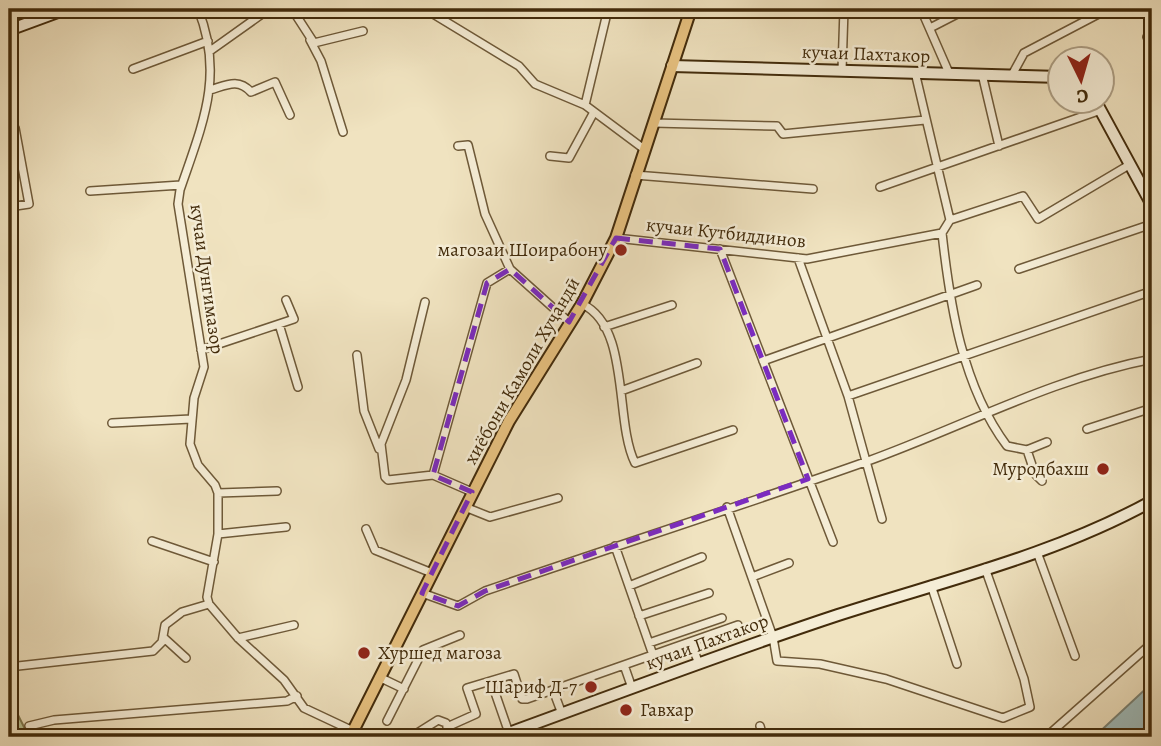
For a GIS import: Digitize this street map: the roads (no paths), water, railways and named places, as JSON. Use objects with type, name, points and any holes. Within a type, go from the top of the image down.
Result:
[{"type":"main road","points":[[9,30],[66,9]]},
{"type":"main road","name":"хиёбони Камоли Хуҷандӣ","points":[[351,734],[509,421],[582,304],[616,237],[691,9]]},
{"type":"main road","name":"кучаи Пахтакор","points":[[673,66],[1046,76]]},
{"type":"main road","points":[[1103,116],[1152,205]]},
{"type":"main road","name":"кучаи Пахтакор","points":[[503,735],[773,637],[1037,552],[1117,521],[1152,501]]},
{"type":"street","name":"кучаи Дунгимазор","points":[[198,9],[210,51],[211,90],[181,185],[178,204],[203,376],[191,419],[192,456],[218,493]]},
{"type":"street","points":[[210,51],[269,9]]},
{"type":"street","points":[[292,9],[321,61],[343,132]]},
{"type":"street","points":[[425,9],[519,66],[535,84],[584,104],[644,149]]},
{"type":"street","points":[[584,104],[608,9]]},
{"type":"street","points":[[842,70],[844,9]]},
{"type":"street","points":[[921,9],[932,27],[949,73]]},
{"type":"street","points":[[932,27],[967,9]]},
{"type":"street","points":[[1012,75],[1024,53],[1108,9]]},
{"type":"street","points":[[310,40],[321,44],[363,31]]},
{"type":"street","points":[[133,69],[208,41]]},
{"type":"street","points":[[915,72],[950,220]]},
{"type":"street","points":[[982,74],[999,146]]},
{"type":"street","points":[[211,90],[235,82],[244,84],[251,92],[275,82],[290,114]]},
{"type":"street","points":[[550,156],[569,158],[594,112]]},
{"type":"street","points":[[880,187],[999,146],[1073,116]]},
{"type":"street","points":[[653,123],[777,126],[783,134],[925,120]]},
{"type":"street","points":[[9,130],[15,128],[30,204],[9,207]]},
{"type":"street","points":[[457,146],[468,145],[485,214],[510,269],[569,322]]},
{"type":"street","points":[[1047,442],[1027,450],[1007,446],[987,412],[965,357],[949,294],[942,233],[950,220],[1023,196],[1038,219],[1129,165]]},
{"type":"street","points":[[635,175],[813,189]]},
{"type":"street","points":[[90,191],[181,185]]},
{"type":"street","points":[[1019,270],[1152,224]]},
{"type":"street","name":"кучаи Кутбиддинов","points":[[616,237],[798,258],[942,233]]},
{"type":"street","points":[[720,249],[833,542]]},
{"type":"street","points":[[798,258],[848,396],[868,460],[882,519]]},
{"type":"street","points":[[433,475],[487,283],[510,269]]},
{"type":"street","points":[[763,361],[977,285]]},
{"type":"street","points":[[848,396],[1152,291]]},
{"type":"street","points":[[201,350],[294,319],[286,300]]},
{"type":"street","points":[[379,450],[406,380],[425,302]]},
{"type":"street","points":[[582,304],[593,309],[615,350],[625,424],[635,463],[733,430]]},
{"type":"street","points":[[604,327],[672,305]]},
{"type":"street","points":[[279,324],[298,387]]},
{"type":"street","points":[[357,355],[364,411],[388,480],[433,475],[472,492]]},
{"type":"street","points":[[422,593],[458,606],[485,591],[868,460],[987,412],[1125,364],[1152,359]]},
{"type":"street","points":[[621,391],[697,363]]},
{"type":"street","points":[[1087,429],[1152,408]]},
{"type":"street","points":[[112,424],[191,419]]},
{"type":"street","points":[[1027,450],[1035,474],[1042,481]]},
{"type":"street","points":[[277,491],[218,493],[218,534],[206,597],[238,638],[297,696],[311,714],[331,718],[351,734]]},
{"type":"street","points":[[465,507],[490,517],[558,498]]},
{"type":"street","points":[[727,507],[773,637],[777,661],[820,664],[886,679],[1003,718],[1030,707],[1024,679],[985,568]]},
{"type":"street","points":[[218,534],[286,527]]},
{"type":"street","points":[[366,529],[375,550],[432,573]]},
{"type":"street","points":[[152,541],[214,562]]},
{"type":"street","points":[[615,546],[653,656]]},
{"type":"street","points":[[1037,552],[1075,656]]},
{"type":"street","points":[[629,586],[702,557]]},
{"type":"street","points":[[752,577],[789,563]]},
{"type":"street","points":[[931,585],[957,664]]},
{"type":"street","points":[[639,616],[709,593]]},
{"type":"street","points":[[9,667],[153,651],[163,638],[165,625],[182,612],[209,604]]},
{"type":"street","points":[[649,643],[722,618]]},
{"type":"street","points":[[238,638],[294,625]]},
{"type":"street","name":"кучаи Пахтакор","points":[[491,681],[514,674],[522,699],[738,625]]},
{"type":"street","points":[[387,721],[423,650],[460,635]]},
{"type":"street","points":[[163,638],[186,657]]},
{"type":"street","points":[[691,643],[699,664]]},
{"type":"street","points":[[1046,737],[1152,643]]},
{"type":"street","points":[[624,665],[632,688]]},
{"type":"street","points":[[379,677],[404,689]]},
{"type":"street","points":[[447,727],[475,714],[467,688],[491,681],[503,735]]},
{"type":"street","points":[[553,690],[562,714]]},
{"type":"street","points":[[29,726],[54,720],[287,701],[297,696]]},
{"type":"street","points":[[411,737],[439,720],[443,720],[451,737]]},
{"type":"street","points":[[760,726],[763,737]]},
{"type":"water","points":[[1152,683],[1152,737],[1094,737]]},
{"type":"place","name":"магозаи Шоирабону","points":[[621,250]]},
{"type":"place","name":"Муродбахш","points":[[1103,469]]},
{"type":"place","name":"Хуршед магоза","points":[[364,653]]},
{"type":"place","name":"Шариф Д-7","points":[[591,687]]},
{"type":"place","name":"Гавхар","points":[[626,710]]}]
